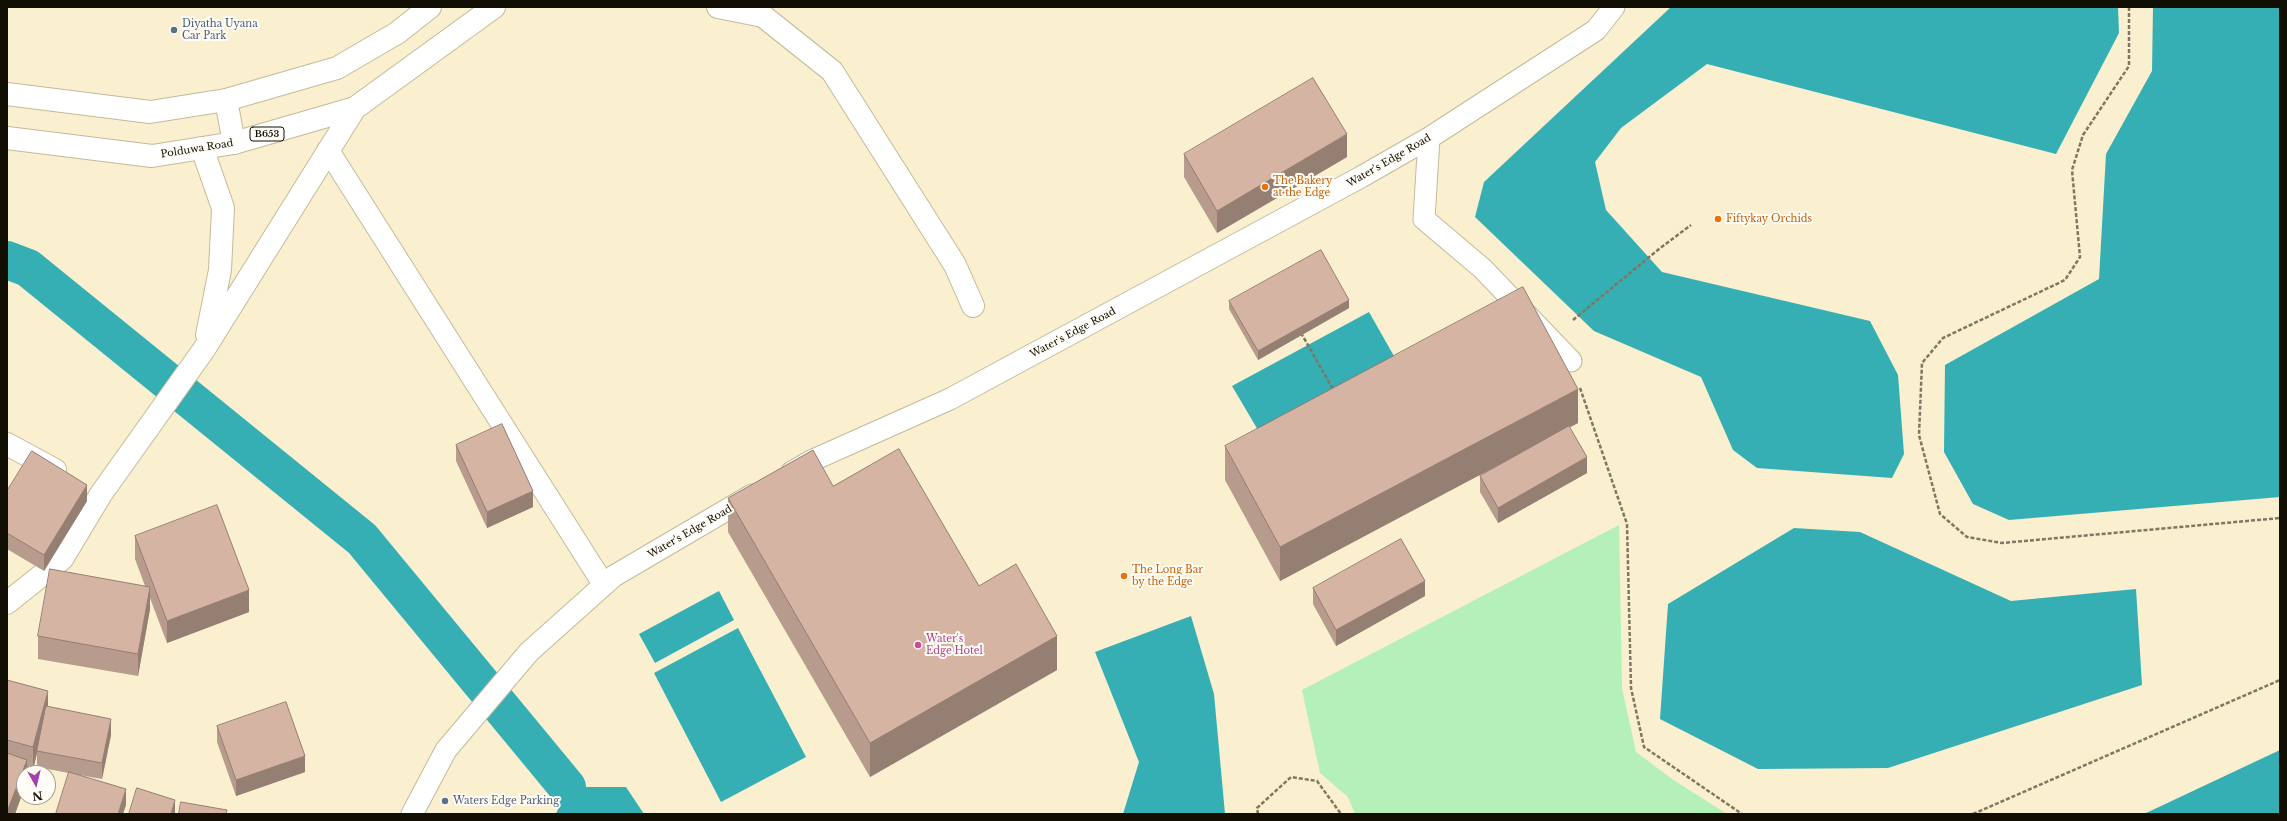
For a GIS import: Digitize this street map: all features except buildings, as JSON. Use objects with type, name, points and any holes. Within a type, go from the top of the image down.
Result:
[{"type":"street","points":[[7,94],[150,112],[226,100],[337,68],[397,33],[430,7]]},
{"type":"street","name":"Polduwa Road","points":[[7,138],[152,156],[234,143],[355,108],[494,7]]},
{"type":"street","points":[[718,7],[754,12],[832,71],[956,265],[973,306]]},
{"type":"street","points":[[226,100],[234,143]]},
{"type":"street","points":[[7,603],[62,559],[100,494],[205,348],[355,108]]},
{"type":"street","points":[[202,148],[223,208],[220,270],[205,348]]},
{"type":"street","points":[[7,444],[100,494]]},
{"type":"lane","name":"Water's Edge Road","points":[[412,814],[446,750],[529,652],[614,576],[811,461],[950,398],[1165,284],[1429,138],[1596,30],[1614,7]]},
{"type":"lane","points":[[1429,138],[1424,218],[1483,269],[1571,361]]},
{"type":"lane","points":[[328,150],[604,585]]},
{"type":"path","points":[[2129,7],[2129,66],[2083,134],[2072,170],[2080,258],[2065,280],[1943,338],[1922,363],[1919,435],[1940,514],[1967,537],[2002,543],[2280,518]]},
{"type":"path","points":[[1571,321],[1659,249],[1692,226]]},
{"type":"path","points":[[1299,330],[1336,395]]},
{"type":"path","points":[[1571,361],[1627,524],[1631,688],[1644,747],[1742,814]]},
{"type":"path","points":[[1973,814],[2280,680]]},
{"type":"path","points":[[1258,814],[1257,808],[1291,777],[1317,781],[1341,814]]},
{"type":"green space","points":[[1619,525],[1622,688],[1636,752],[1672,779],[1727,814],[1355,814],[1348,797],[1320,773],[1302,690]]},
{"type":"water","points":[[1671,7],[2118,7],[2119,33],[2056,154],[1707,64],[1621,128],[1595,162],[1606,210],[1662,272],[1870,321],[1898,375],[1904,454],[1892,478],[1757,468],[1733,450],[1701,377],[1594,331],[1475,217],[1484,182]]},
{"type":"water","points":[[2153,7],[2280,7],[2280,497],[2009,520],[1973,504],[1944,452],[1945,365],[2099,279],[2106,154],[2152,71]]},
{"type":"water","points":[[1369,312],[1403,372],[1268,447],[1232,386]]},
{"type":"water","points":[[1794,528],[1860,532],[2011,601],[2136,589],[2142,685],[1888,768],[1758,769],[1660,719],[1668,604]]},
{"type":"water","points":[[719,591],[734,620],[655,663],[639,634]]},
{"type":"water","points":[[1191,616],[1214,694],[1225,814],[1123,814],[1139,762],[1095,652]]},
{"type":"water","points":[[738,628],[806,757],[721,802],[654,673]]},
{"type":"water","points":[[2280,750],[2280,814],[2144,814]]},
{"type":"water","points":[[567,787],[626,787],[644,814],[556,814]]},
{"type":"waterway","points":[[7,260],[28,268],[362,539],[567,787]]},
{"type":"place","name":"Diyatha Uyana Car Park","points":[[174,30]]},
{"type":"place","name":"The Bakery at the Edge","points":[[1265,187]]},
{"type":"place","name":"Fiftykay Orchids","points":[[1718,219]]},
{"type":"place","name":"The Long Bar by the Edge","points":[[1124,576]]},
{"type":"place","name":"Water's Edge Hotel","points":[[918,645]]},
{"type":"place","name":"Waters Edge Parking","points":[[445,801]]}]
